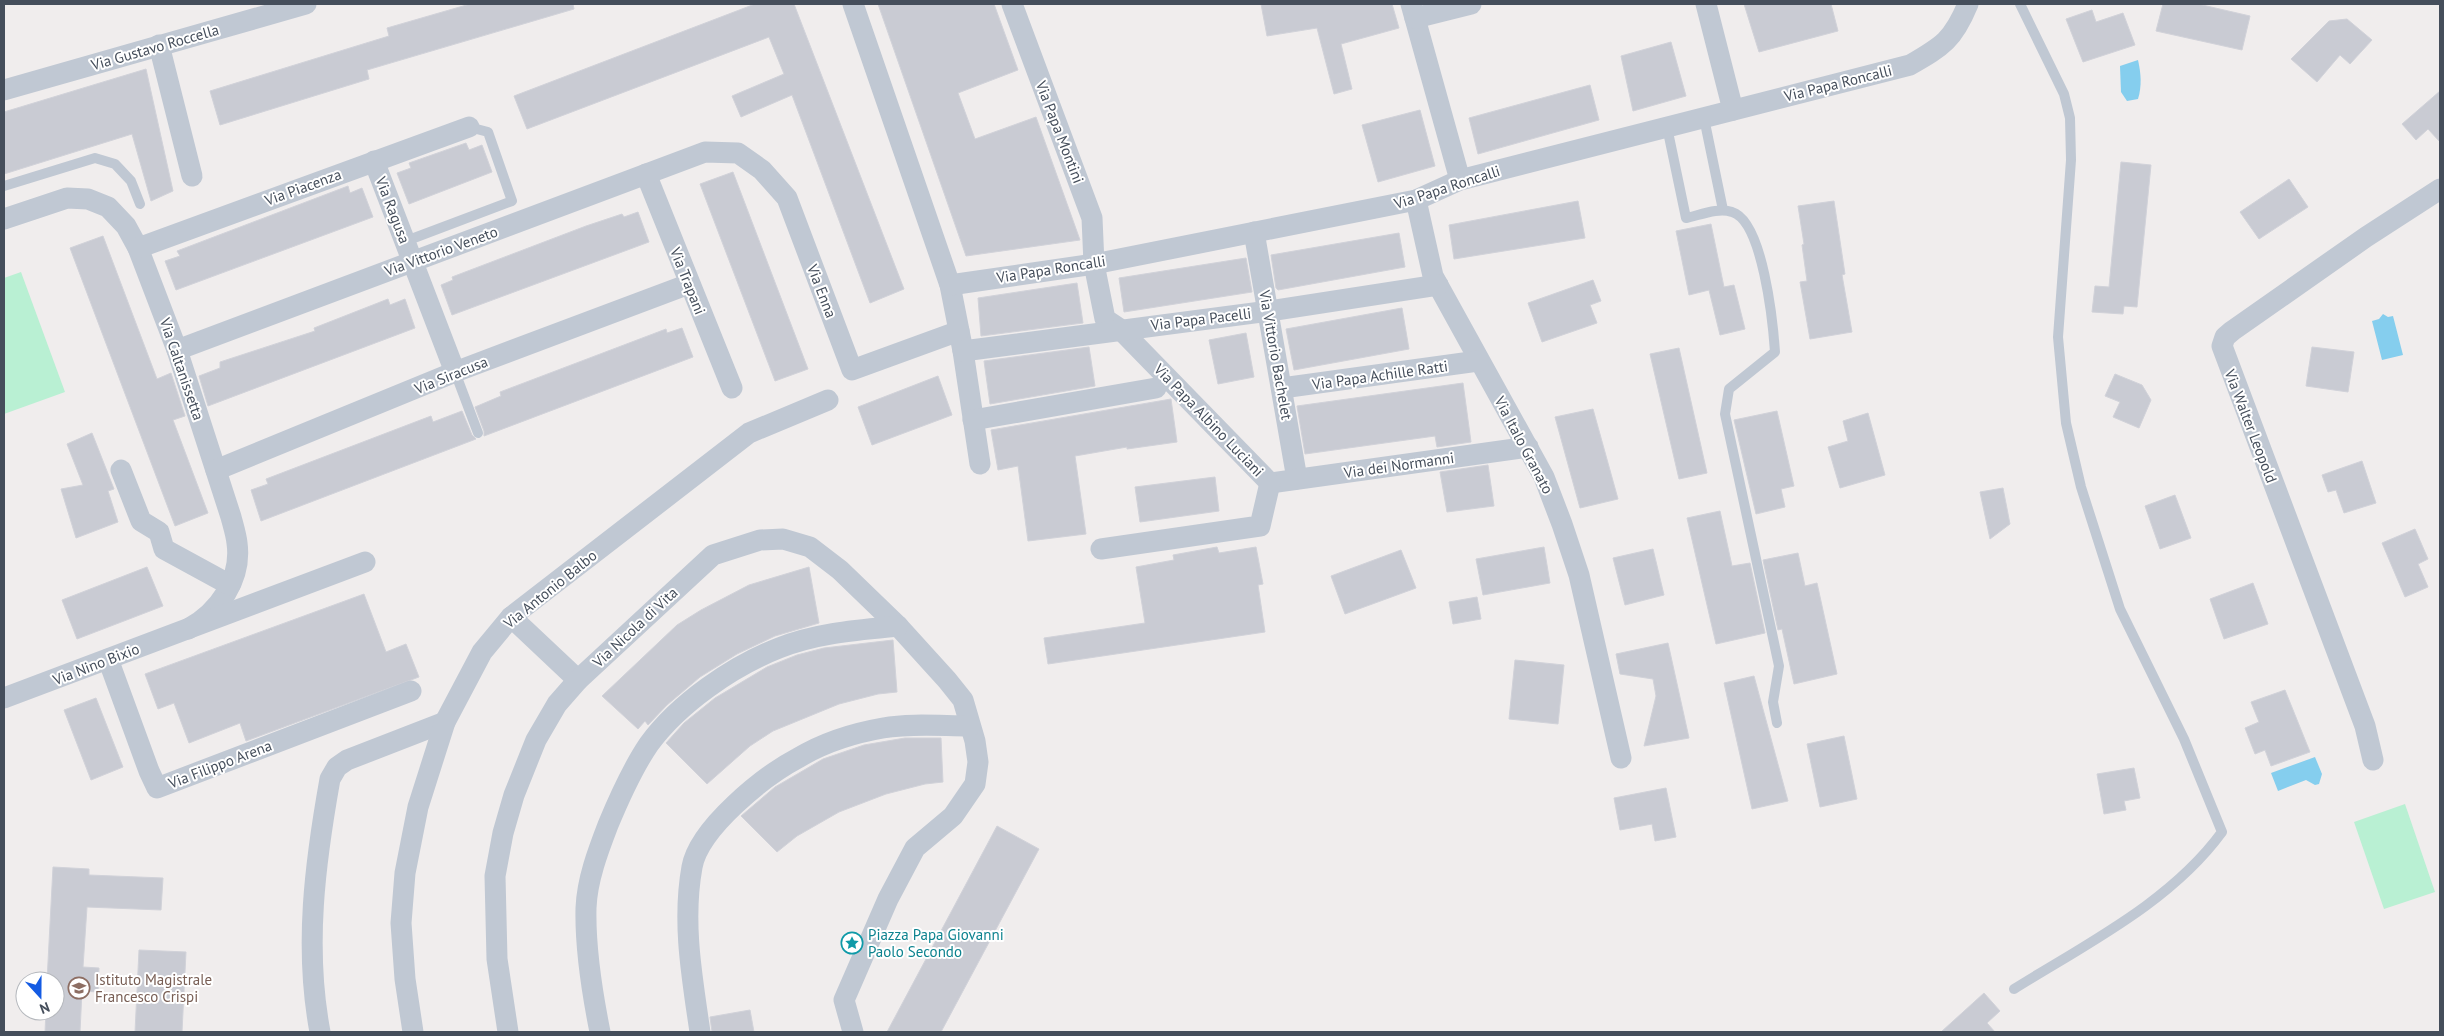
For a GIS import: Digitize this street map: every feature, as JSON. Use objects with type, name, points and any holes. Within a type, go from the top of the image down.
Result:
[{"type":"street","name":"Via Gustavo Roccella","points":[[4,90],[306,4]]},
{"type":"street","points":[[853,4],[950,285],[961,341],[980,464]]},
{"type":"street","name":"Via Papa Montini","points":[[1012,4],[1092,218],[1094,264]]},
{"type":"street","points":[[1460,180],[1413,11],[1471,4]]},
{"type":"street","points":[[1706,4],[1733,110]]},
{"type":"street","name":"Via Papa Roncalli","points":[[950,285],[1094,264],[1416,200],[1460,180],[1910,65],[1940,48],[1958,28],[1968,4]]},
{"type":"street","points":[[159,45],[192,176]]},
{"type":"street","name":"Via Piacenza","points":[[138,248],[469,126]]},
{"type":"street","name":"Via Vittorio Veneto","points":[[177,350],[409,251],[646,174],[705,152]]},
{"type":"street","name":"Via Enna","points":[[705,152],[738,153],[762,170],[787,198],[852,370],[961,341]]},
{"type":"street","name":"Via Ragusa","points":[[374,161],[456,372]]},
{"type":"street","name":"Via Trapani","points":[[646,174],[732,388]]},
{"type":"street","name":"Via Walter Leopold","points":[[2373,760],[2365,726],[2222,346],[2225,337],[2240,325],[2366,236],[2440,188]]},
{"type":"street","name":"Via Caltanissetta","points":[[4,219],[67,198],[88,199],[108,208],[126,226],[138,248],[177,350],[238,544],[236,570],[230,585],[212,612],[188,629]]},
{"type":"street","name":"Via Italo Granato","points":[[1416,200],[1433,276],[1478,361],[1544,477],[1580,575],[1621,758]]},
{"type":"street","name":"Via Vittorio Bachelet","points":[[1254,232],[1297,479]]},
{"type":"street","name":"Via Papa Albino Luciani","points":[[1094,264],[1105,319],[1120,329],[1270,483],[1260,526],[1101,549]]},
{"type":"street","name":"Via Siracusa","points":[[216,470],[456,372],[689,284]]},
{"type":"street","name":"Via Papa Pacelli","points":[[961,341],[1120,329],[1269,311],[1438,285]]},
{"type":"street","name":"Via Papa Achille Ratti","points":[[1282,388],[1478,361]]},
{"type":"street","points":[[973,420],[1156,388]]},
{"type":"street","name":"Via Antonio Balbo","points":[[413,1032],[405,979],[401,923],[405,873],[418,807],[445,722],[482,652],[512,617],[749,433],[828,400]]},
{"type":"street","name":"Via dei Normanni","points":[[1270,483],[1528,447]]},
{"type":"street","points":[[121,470],[141,521],[159,532],[164,549],[230,585]]},
{"type":"street","name":"Via Nicola di Vita","points":[[508,1032],[497,959],[495,876],[503,833],[514,795],[536,740],[558,704],[578,680],[713,555],[760,540],[784,539],[810,547],[840,570],[898,626],[962,700],[970,726]]},
{"type":"street","points":[[188,629],[366,562]]},
{"type":"street","points":[[512,617],[578,680]]},
{"type":"street","points":[[600,1032],[586,945],[586,906],[600,846],[620,796],[650,743],[689,703],[712,684],[737,668],[777,648],[837,633],[898,626]]},
{"type":"street","name":"Via Nino Bixio","points":[[4,698],[188,629]]},
{"type":"street","name":"Via Filippo Arena","points":[[108,659],[157,788],[411,691]]},
{"type":"street","points":[[320,1032],[311,948],[314,877],[330,778],[337,767],[347,760],[445,722]]},
{"type":"street","points":[[700,1032],[688,948],[688,904],[692,865],[702,841],[723,816],[761,784],[797,758],[839,739],[884,728],[970,726],[978,762],[975,784],[953,816],[915,848],[888,899],[844,1000],[854,1032]]},
{"type":"lane","points":[[2014,990],[2152,902],[2207,853],[2222,832],[2184,740],[2120,609],[2079,478],[2066,423],[2058,337],[2071,160],[2070,118],[2064,94],[2020,4]]},
{"type":"lane","points":[[1704,118],[1723,210]]},
{"type":"lane","points":[[409,251],[512,201],[488,132],[469,126]]},
{"type":"lane","points":[[1667,127],[1686,218],[1723,210],[1734,212],[1749,227],[1760,256],[1772,316],[1775,352],[1729,388],[1725,414],[1779,666],[1773,702],[1777,723]]},
{"type":"lane","points":[[4,186],[95,158],[115,164],[132,181],[140,204]]},
{"type":"lane","points":[[456,372],[478,433]]},
{"type":"green space","points":[[21,272],[65,392],[4,414],[4,278]]},
{"type":"green space","points":[[2405,804],[2435,892],[2384,909],[2354,822]]},
{"type":"water","points":[[2138,60],[2141,80],[2138,99],[2127,101],[2121,92],[2120,66]]},
{"type":"water","points":[[2383,314],[2388,317],[2393,316],[2403,355],[2382,360],[2372,321],[2379,319]]},
{"type":"water","points":[[2315,757],[2322,774],[2319,784],[2315,785],[2306,780],[2278,791],[2271,773]]},
{"type":"building","points":[[470,4],[573,4],[574,9],[367,70],[369,79],[220,125],[210,91],[389,36],[387,28]]},
{"type":"building","points":[[755,4],[794,4],[904,289],[870,303],[792,95],[741,117],[732,96],[784,74],[769,37],[527,129],[514,96]]},
{"type":"building","points":[[878,4],[994,4],[1018,70],[958,93],[975,139],[1036,117],[1080,240],[966,256]]},
{"type":"building","points":[[1261,4],[1392,4],[1399,28],[1341,44],[1352,89],[1334,94],[1317,28],[1267,36]]},
{"type":"building","points":[[1744,4],[1831,4],[1838,31],[1759,52]]},
{"type":"building","points":[[2163,4],[2198,4],[2250,16],[2242,50],[2156,31]]},
{"type":"building","points":[[2092,10],[2096,22],[2123,13],[2135,45],[2083,62],[2066,19]]},
{"type":"building","points":[[2347,19],[2372,40],[2350,64],[2340,55],[2317,82],[2291,59],[2329,21]]},
{"type":"building","points":[[1671,42],[1686,96],[1633,111],[1621,56]]},
{"type":"building","points":[[146,69],[173,191],[151,201],[132,134],[4,174],[4,112]]},
{"type":"building","points":[[1590,85],[1599,120],[1478,154],[1469,118]]},
{"type":"building","points":[[2440,91],[2440,142],[2428,129],[2416,140],[2402,124]]},
{"type":"building","points":[[1420,110],[1435,166],[1378,182],[1362,125]]},
{"type":"building","points":[[466,143],[469,150],[482,145],[492,172],[409,204],[397,173],[411,168],[409,163]]},
{"type":"building","points":[[2121,162],[2151,165],[2137,307],[2124,306],[2123,314],[2092,312],[2095,286],[2109,287]]},
{"type":"building","points":[[733,172],[808,369],[775,381],[700,184]]},
{"type":"building","points":[[2289,179],[2308,207],[2259,239],[2240,212]]},
{"type":"building","points":[[348,186],[350,193],[362,188],[373,217],[176,290],[165,261],[180,256],[177,251]]},
{"type":"building","points":[[1578,201],[1585,238],[1454,259],[1449,225]]},
{"type":"building","points":[[1834,201],[1845,274],[1842,275],[1852,332],[1810,339],[1800,282],[1807,281],[1798,206]]},
{"type":"building","points":[[638,212],[649,242],[452,315],[441,285],[453,280],[452,277],[586,226],[622,214],[624,217]]},
{"type":"building","points":[[1711,224],[1724,287],[1734,285],[1745,329],[1720,335],[1709,290],[1689,295],[1676,231]]},
{"type":"building","points":[[1399,233],[1405,267],[1278,290],[1276,288],[1271,255]]},
{"type":"building","points":[[103,236],[157,379],[171,373],[185,416],[173,420],[208,513],[175,526],[70,248]]},
{"type":"building","points":[[1246,258],[1252,292],[1124,312],[1119,278]]},
{"type":"building","points":[[1593,280],[1601,301],[1590,305],[1597,323],[1542,342],[1528,303]]},
{"type":"building","points":[[1077,283],[1083,323],[981,336],[978,298]]},
{"type":"building","points":[[388,299],[390,305],[405,299],[415,328],[208,406],[199,376],[220,368],[220,362],[315,331],[314,328]]},
{"type":"building","points":[[1402,308],[1409,349],[1294,370],[1286,329]]},
{"type":"building","points":[[682,328],[693,357],[484,436],[475,407],[501,396],[500,392],[666,329],[667,333]]},
{"type":"building","points":[[1246,333],[1254,377],[1218,384],[1209,340]]},
{"type":"building","points":[[1089,347],[1095,386],[990,404],[984,361]]},
{"type":"building","points":[[2312,347],[2354,352],[2348,392],[2306,386]]},
{"type":"building","points":[[1679,348],[1707,473],[1679,479],[1650,354]]},
{"type":"building","points":[[2115,374],[2142,385],[2151,400],[2139,428],[2113,417],[2120,402],[2105,396]]},
{"type":"building","points":[[938,376],[952,415],[872,445],[858,407]]},
{"type":"building","points":[[1463,383],[1471,442],[1437,447],[1435,436],[1305,454],[1297,406]]},
{"type":"building","points":[[1171,399],[1177,442],[1127,449],[1127,447],[1075,456],[1086,534],[1028,541],[1018,466],[998,470],[991,430]]},
{"type":"building","points":[[1593,409],[1618,499],[1580,508],[1555,417]]},
{"type":"building","points":[[462,411],[472,435],[476,439],[261,521],[251,490],[268,484],[266,479],[431,416],[433,422]]},
{"type":"building","points":[[1777,411],[1794,486],[1781,489],[1785,507],[1756,514],[1734,420]]},
{"type":"building","points":[[1868,413],[1885,475],[1840,488],[1828,447],[1848,441],[1843,421]]},
{"type":"building","points":[[92,433],[114,489],[108,491],[118,522],[76,538],[61,489],[83,485],[67,444]]},
{"type":"building","points":[[2362,461],[2376,503],[2344,513],[2336,490],[2328,492],[2322,475]]},
{"type":"building","points":[[1488,465],[1494,506],[1447,512],[1440,472]]},
{"type":"building","points":[[1215,477],[1219,511],[1140,522],[1135,487]]},
{"type":"building","points":[[2003,488],[2010,524],[1990,539],[1980,492]]},
{"type":"building","points":[[2175,495],[2191,538],[2160,549],[2145,506]]},
{"type":"building","points":[[1720,511],[1732,566],[1750,563],[1765,633],[1716,644],[1687,518]]},
{"type":"building","points":[[2415,529],[2428,559],[2418,564],[2428,587],[2405,597],[2382,543]]},
{"type":"building","points":[[1217,547],[1219,553],[1256,547],[1263,584],[1258,585],[1265,632],[1048,664],[1044,638],[1145,623],[1136,567],[1174,560],[1173,555]]},
{"type":"building","points":[[1544,547],[1550,583],[1483,595],[1476,559]]},
{"type":"building","points":[[1653,549],[1664,595],[1625,605],[1613,558]]},
{"type":"building","points":[[1401,550],[1416,588],[1345,614],[1331,576]]},
{"type":"building","points":[[1798,553],[1805,586],[1817,583],[1837,674],[1794,684],[1782,629],[1778,630],[1763,560]]},
{"type":"building","points":[[147,567],[163,606],[77,639],[62,600]]},
{"type":"building","points":[[809,567],[819,623],[775,636],[737,654],[700,677],[667,705],[648,725],[645,721],[638,729],[602,696],[677,625],[701,610],[749,585]]},
{"type":"building","points":[[2253,583],[2268,624],[2224,639],[2210,599]]},
{"type":"building","points":[[364,594],[386,652],[406,644],[419,677],[246,741],[240,723],[189,743],[174,703],[158,709],[145,674]]},
{"type":"building","points":[[1477,597],[1481,619],[1453,624],[1449,602]]},
{"type":"building","points":[[893,640],[897,692],[878,694],[839,704],[773,731],[750,746],[707,784],[666,743],[684,723],[715,698],[767,667],[797,655],[824,648]]},
{"type":"building","points":[[1668,643],[1689,738],[1644,746],[1656,696],[1653,679],[1620,674],[1616,654]]},
{"type":"building","points":[[1515,660],[1564,665],[1558,724],[1509,719]]},
{"type":"building","points":[[1754,676],[1788,801],[1752,809],[1724,683]]},
{"type":"building","points":[[2285,690],[2310,752],[2271,766],[2265,750],[2255,754],[2245,728],[2259,722],[2251,702]]},
{"type":"building","points":[[96,698],[123,767],[91,780],[64,710]]},
{"type":"building","points":[[1844,736],[1857,799],[1820,807],[1807,744]]},
{"type":"building","points":[[905,738],[941,738],[943,782],[925,784],[886,794],[839,812],[797,836],[777,852],[741,816],[775,787],[823,759],[864,745]]},
{"type":"building","points":[[2134,768],[2140,798],[2124,801],[2126,810],[2104,814],[2097,774]]},
{"type":"building","points":[[1666,788],[1676,837],[1655,841],[1652,824],[1620,830],[1614,798]]},
{"type":"building","points":[[997,826],[1039,849],[941,1032],[887,1032]]},
{"type":"building","points":[[53,867],[89,869],[89,875],[163,878],[161,910],[87,907],[83,967],[99,968],[98,992],[82,991],[80,1032],[45,1032],[46,1021],[65,1021],[65,971],[48,971]]},
{"type":"building","points":[[139,950],[186,952],[182,1032],[135,1032]]},
{"type":"building","points":[[1984,993],[2000,1011],[1987,1023],[1995,1032],[1941,1032]]},
{"type":"building","points":[[750,1010],[754,1032],[712,1032],[710,1017]]},
{"type":"place","name":"Piazza Papa Giovanni Paolo Secondo","points":[[852,943]]},
{"type":"place","name":"Istituto Magistrale Francesco Crispi","points":[[79,988]]}]
